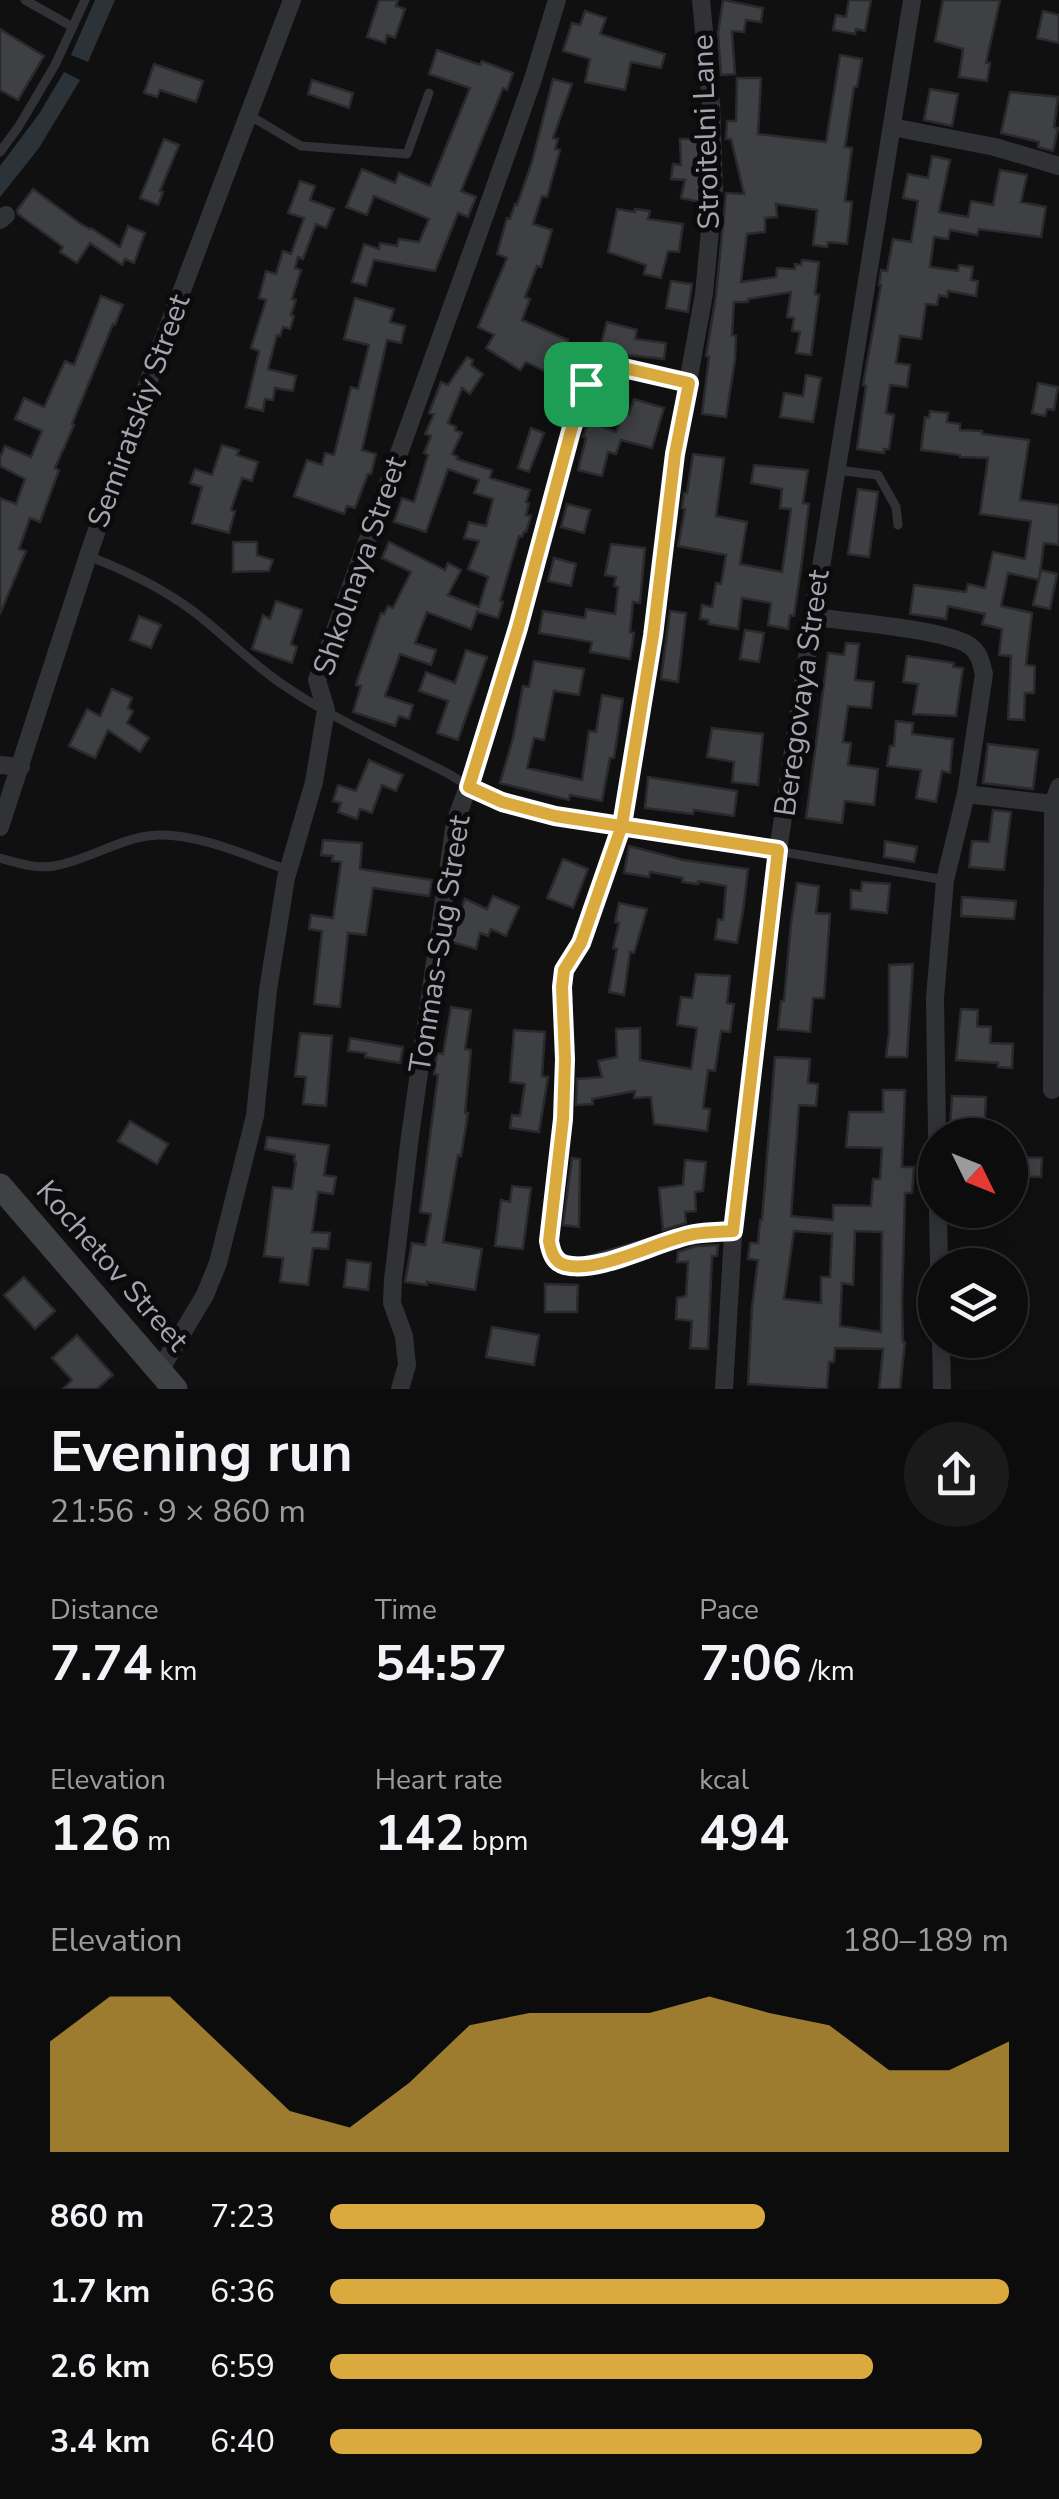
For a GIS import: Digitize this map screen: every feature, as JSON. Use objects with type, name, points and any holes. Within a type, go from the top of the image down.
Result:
[{"type":"street","name":"Semiratskiy Street","points":[[0,828],[160,348],[292,0]]},
{"type":"street","name":"Shkolnaya Street","points":[[168,1380],[218,1263],[255,1116],[268,990],[288,870],[314,782],[326,710],[317,680],[532,82],[556,0]]},
{"type":"street","name":"Stroitelni Lane","points":[[701,0],[714,188],[704,294],[675,454],[653,636],[622,825],[581,943],[564,970],[563,1119],[552,1197],[550,1247],[560,1263],[586,1265],[694,1234],[733,1231]]},
{"type":"street","name":"Beregovaya Street","points":[[724,1389],[733,1231],[778,850],[912,0]]},
{"type":"street","points":[[892,127],[995,146],[1059,166]]},
{"type":"street","name":"Tonmas-Sug Street","points":[[400,1389],[407,1364],[404,1336],[392,1303],[392,1280],[456,822],[518,628],[586,384],[596,372],[612,368],[689,383]]},
{"type":"street","points":[[813,617],[944,636],[972,647],[980,657],[984,674],[966,794],[945,880],[935,998],[937,1118]]},
{"type":"street","points":[[0,765],[21,767]]},
{"type":"street","points":[[966,794],[1056,796],[1052,1090]]},
{"type":"street","name":"Kochetov Street","points":[[0,1186],[168,1380]]},
{"type":"street","points":[[941,1358],[942,1389]]},
{"type":"lane","points":[[25,0],[71,26]]},
{"type":"lane","points":[[0,152],[54,65],[85,0]]},
{"type":"lane","points":[[249,115],[301,146],[407,154],[429,93]]},
{"type":"lane","points":[[836,470],[878,475],[896,508],[898,525]]},
{"type":"lane","points":[[88,556],[178,600],[252,664],[284,686],[502,802],[555,816],[945,880]]},
{"type":"lane","points":[[0,858],[38,867],[56,866],[137,838],[158,836],[182,837],[288,870]]},
{"type":"shaded area","points":[[95,0],[115,0],[88,62],[71,55]]},
{"type":"shaded area","points":[[64,72],[80,80],[39,148],[0,197],[0,166]]},
{"type":"building","points":[[379,0],[398,0],[396,6],[405,9],[395,38],[387,35],[385,43],[367,37]]},
{"type":"building","points":[[723,0],[763,8],[761,22],[746,20],[744,32],[732,31],[735,74],[721,75],[718,33]]},
{"type":"building","points":[[849,0],[871,0],[865,31],[856,29],[855,34],[833,30],[836,15],[846,17]]},
{"type":"building","points":[[943,0],[1000,0],[986,63],[990,63],[987,81],[959,77],[963,49],[935,41]]},
{"type":"building","points":[[585,11],[606,18],[600,34],[665,54],[661,68],[631,62],[625,90],[585,82],[590,59],[563,51],[572,23],[580,25]]},
{"type":"building","points":[[1043,11],[1059,15],[1059,43],[1037,38]]},
{"type":"building","points":[[0,29],[44,56],[18,100],[0,90]]},
{"type":"building","points":[[437,50],[513,73],[507,90],[503,88],[461,191],[476,197],[468,217],[458,213],[435,271],[374,260],[366,286],[352,282],[364,244],[379,249],[380,243],[397,246],[399,239],[419,242],[429,219],[374,196],[367,215],[346,207],[362,169],[395,183],[399,173],[430,186],[470,88],[429,74]]},
{"type":"building","points":[[840,55],[862,59],[845,147],[852,148],[845,201],[852,202],[847,244],[813,245],[817,210],[776,204],[777,217],[765,218],[765,232],[747,234],[741,282],[776,277],[777,268],[795,269],[795,264],[801,265],[802,260],[819,262],[811,355],[796,353],[800,332],[792,331],[794,318],[787,317],[791,292],[734,302],[735,360],[726,417],[702,414],[726,193],[744,194],[731,139],[726,139],[727,121],[736,121],[737,78],[761,78],[758,134],[826,142]]},
{"type":"building","points":[[154,64],[203,81],[196,102],[160,90],[157,97],[144,93]]},
{"type":"building","points":[[553,79],[572,84],[553,138],[558,139],[555,149],[560,150],[547,197],[542,196],[533,224],[552,230],[541,267],[537,266],[525,297],[530,299],[522,320],[568,340],[561,363],[569,368],[563,380],[526,362],[520,370],[486,348],[494,335],[478,327],[507,258],[497,254],[507,218],[517,205],[532,162]]},
{"type":"building","points":[[312,80],[353,93],[349,108],[308,94]]},
{"type":"building","points":[[930,89],[958,94],[952,126],[924,120]]},
{"type":"building","points":[[1010,92],[1058,97],[1053,151],[1038,147],[1039,142],[1001,133]]},
{"type":"building","points":[[164,139],[179,145],[158,205],[140,198]]},
{"type":"building","points":[[680,139],[700,139],[700,202],[681,198],[685,180],[671,179],[673,164],[681,165]]},
{"type":"building","points":[[932,156],[950,160],[939,212],[968,217],[971,201],[993,205],[1000,170],[1027,175],[1021,202],[1046,207],[1041,237],[979,229],[977,235],[950,230],[948,239],[934,237],[930,267],[958,271],[959,265],[973,267],[971,280],[978,281],[976,296],[948,291],[947,297],[939,295],[937,305],[926,304],[921,339],[900,336],[896,363],[910,365],[907,387],[890,385],[886,413],[894,415],[889,449],[884,449],[884,453],[857,449],[881,270],[887,271],[893,239],[911,242],[918,201],[903,198],[908,174],[928,178]]},
{"type":"building","points":[[300,181],[315,186],[310,200],[334,209],[326,228],[316,224],[303,259],[298,257],[295,268],[301,270],[292,299],[296,300],[291,315],[294,316],[290,329],[283,327],[277,335],[268,369],[296,376],[293,391],[275,388],[273,400],[265,399],[263,411],[246,407],[259,351],[251,348],[266,300],[259,298],[266,271],[276,274],[283,251],[291,254],[304,218],[288,213]]},
{"type":"building","points":[[33,189],[120,247],[128,226],[145,233],[134,263],[125,259],[122,265],[90,243],[77,263],[60,252],[63,247],[18,214]]},
{"type":"building","points":[[617,209],[650,211],[648,219],[683,224],[679,252],[668,251],[661,278],[644,274],[646,265],[608,252]]},
{"type":"building","points":[[671,281],[692,284],[688,312],[666,308]]},
{"type":"building","points":[[101,296],[123,305],[55,468],[59,470],[40,522],[30,518],[19,549],[26,551],[0,614],[0,498],[16,504],[25,479],[0,466],[0,457],[5,446],[31,457],[42,431],[15,419],[24,398],[44,407],[65,361],[74,365]]},
{"type":"building","points":[[355,298],[394,309],[390,322],[405,326],[401,343],[387,340],[362,450],[376,454],[371,474],[355,508],[347,506],[344,514],[294,496],[307,460],[322,465],[325,453],[334,455],[351,387],[358,389],[369,345],[344,339]]},
{"type":"building","points":[[607,322],[637,330],[635,339],[666,343],[664,359],[600,347]]},
{"type":"building","points":[[467,357],[483,374],[470,394],[462,388],[448,423],[462,433],[452,454],[492,470],[490,478],[530,490],[526,515],[531,516],[526,532],[519,536],[498,618],[477,612],[471,629],[427,612],[415,643],[436,650],[431,665],[400,654],[385,696],[413,705],[409,719],[399,716],[395,726],[353,712],[361,686],[356,685],[381,613],[388,606],[393,608],[411,572],[382,558],[389,542],[445,570],[448,563],[461,570],[448,595],[479,607],[488,577],[468,569],[479,541],[464,538],[469,522],[486,526],[493,499],[474,493],[479,480],[448,469],[426,532],[394,522],[402,498],[414,502],[428,455],[424,453],[431,436],[425,434],[434,414],[429,413],[441,382],[448,385]]},
{"type":"building","points":[[806,375],[821,378],[813,422],[780,417],[784,393],[803,396]]},
{"type":"building","points":[[1038,383],[1058,387],[1054,410],[1047,409],[1045,416],[1032,413]]},
{"type":"building","points":[[634,399],[664,408],[652,448],[621,440],[616,454],[608,452],[602,476],[578,470],[589,422],[616,432]]},
{"type":"building","points":[[930,411],[948,413],[947,422],[960,424],[960,430],[1029,440],[1020,500],[1059,505],[1059,545],[1044,543],[1039,580],[1008,573],[1001,606],[1032,613],[1026,665],[1035,666],[1034,693],[1025,693],[1024,720],[1008,719],[1011,656],[999,655],[1002,629],[982,624],[985,614],[948,606],[946,619],[910,614],[914,585],[966,592],[968,584],[985,588],[993,552],[1025,559],[1031,521],[980,514],[988,458],[921,450],[925,417],[929,418]]},
{"type":"building","points":[[531,428],[544,433],[529,472],[518,468]]},
{"type":"building","points":[[222,445],[258,462],[252,481],[242,478],[231,510],[235,511],[229,533],[192,523],[202,487],[190,483],[195,469],[212,475]]},
{"type":"building","points":[[693,454],[724,458],[716,516],[747,522],[740,564],[782,572],[791,509],[780,508],[782,489],[751,483],[754,465],[808,470],[803,503],[809,504],[802,561],[794,616],[790,615],[788,629],[768,625],[771,603],[742,598],[738,629],[700,619],[702,605],[712,607],[726,555],[678,546]]},
{"type":"building","points":[[858,489],[878,492],[869,557],[848,554]]},
{"type":"building","points":[[567,504],[590,510],[584,533],[561,527]]},
{"type":"building","points":[[233,542],[257,542],[257,555],[273,560],[269,571],[233,572]]},
{"type":"building","points":[[611,544],[645,548],[640,603],[633,602],[630,659],[590,652],[592,642],[539,633],[543,611],[585,618],[586,609],[615,614],[616,577],[605,575]]},
{"type":"building","points":[[554,558],[576,564],[571,586],[548,581]]},
{"type":"building","points":[[1041,570],[1057,574],[1050,609],[1033,605]]},
{"type":"building","points":[[276,601],[302,610],[291,644],[297,647],[292,663],[252,649],[263,615],[270,619]]},
{"type":"building","points":[[670,611],[686,613],[678,682],[661,679]]},
{"type":"building","points":[[139,616],[161,625],[151,648],[130,640]]},
{"type":"building","points":[[745,630],[764,633],[759,662],[740,659]]},
{"type":"building","points":[[846,643],[859,644],[855,680],[874,682],[871,708],[848,706],[843,742],[851,743],[848,765],[878,769],[874,805],[845,801],[842,823],[806,818],[828,653],[844,655]]},
{"type":"building","points":[[466,650],[487,657],[458,740],[437,733],[448,701],[419,691],[426,672],[455,683]]},
{"type":"building","points":[[907,656],[954,663],[953,667],[963,668],[956,716],[913,714],[918,684],[903,682]]},
{"type":"building","points":[[534,661],[584,669],[579,695],[554,691],[544,740],[534,738],[527,768],[582,780],[589,731],[596,732],[602,695],[623,699],[614,758],[610,758],[602,801],[570,795],[569,800],[500,783],[523,686],[529,687]]},
{"type":"building","points":[[112,689],[132,698],[128,708],[133,711],[127,723],[149,738],[140,752],[108,730],[95,758],[69,746],[87,709],[100,716]]},
{"type":"building","points":[[896,721],[913,723],[912,734],[953,739],[950,773],[942,771],[936,802],[916,798],[921,770],[887,766]]},
{"type":"building","points":[[712,728],[763,734],[758,785],[732,782],[734,762],[707,757]]},
{"type":"building","points":[[988,744],[1038,750],[1033,789],[983,783]]},
{"type":"building","points":[[369,760],[403,775],[396,791],[382,785],[372,813],[360,809],[357,819],[338,812],[341,803],[333,801],[338,785],[356,791]]},
{"type":"building","points":[[648,777],[737,791],[734,816],[645,808]]},
{"type":"building","points":[[993,810],[1011,812],[1004,870],[969,867],[972,841],[989,842]]},
{"type":"building","points":[[323,840],[362,843],[360,869],[432,880],[429,896],[373,888],[366,935],[348,933],[340,1007],[314,1004],[322,931],[309,929],[311,915],[333,918],[341,862],[332,861],[333,856],[321,855]]},
{"type":"building","points":[[885,841],[917,847],[914,862],[884,857]]},
{"type":"building","points":[[629,846],[683,860],[748,869],[737,943],[715,939],[718,919],[723,920],[726,886],[682,882],[683,878],[650,872],[649,877],[624,873]]},
{"type":"building","points":[[563,859],[588,869],[573,908],[547,898]]},
{"type":"building","points":[[862,882],[890,884],[887,913],[851,909],[851,890],[861,891]]},
{"type":"building","points":[[797,883],[819,886],[816,913],[830,914],[824,998],[813,998],[810,1032],[778,1029]]},
{"type":"building","points":[[493,896],[519,907],[506,936],[491,929],[488,936],[480,933],[476,949],[452,942],[465,899],[487,909]]},
{"type":"building","points":[[962,897],[1016,901],[1014,919],[961,916]]},
{"type":"building","points":[[619,903],[647,909],[634,953],[630,952],[624,995],[609,992],[617,949],[613,948]]},
{"type":"building","points":[[913,964],[907,1057],[886,1057],[889,965]]},
{"type":"building","points":[[696,974],[730,976],[727,1003],[734,1004],[730,1032],[721,1031],[715,1071],[708,1070],[703,1108],[710,1109],[707,1131],[654,1124],[651,1097],[634,1098],[635,1091],[576,1105],[577,1079],[602,1077],[598,1061],[617,1057],[616,1029],[640,1028],[640,1060],[691,1069],[697,1028],[677,1025],[681,997],[692,998]]},
{"type":"building","points":[[451,1007],[471,1010],[465,1049],[471,1050],[468,1113],[443,1242],[482,1249],[475,1290],[405,1282],[412,1243],[425,1245],[431,1214],[420,1212],[438,1075],[434,1074],[437,1053],[443,1054]]},
{"type":"building","points":[[961,1009],[978,1010],[977,1026],[991,1027],[990,1043],[1013,1044],[1012,1068],[956,1060]]},
{"type":"building","points":[[514,1030],[545,1032],[542,1076],[548,1077],[539,1132],[510,1128],[512,1115],[520,1116],[525,1084],[510,1082]]},
{"type":"building","points":[[300,1033],[332,1036],[326,1106],[303,1104],[306,1077],[295,1076]]},
{"type":"building","points":[[350,1038],[403,1047],[400,1063],[348,1051]]},
{"type":"building","points":[[775,1057],[810,1059],[808,1083],[818,1084],[816,1106],[799,1105],[791,1216],[833,1220],[833,1205],[871,1206],[873,1179],[880,1179],[882,1148],[846,1147],[849,1112],[883,1112],[883,1090],[905,1090],[902,1167],[914,1167],[912,1193],[905,1193],[905,1342],[900,1389],[879,1389],[883,1349],[835,1348],[834,1362],[829,1362],[827,1389],[748,1384],[758,1260],[748,1259],[750,1243],[758,1243]],"holes":[[[794,1231],[832,1234],[830,1277],[821,1277],[821,1303],[784,1299]],[[855,1231],[882,1232],[881,1332],[840,1326],[842,1283],[853,1285]]]},
{"type":"building","points":[[952,1096],[986,1097],[985,1118],[951,1118]]},
{"type":"building","points":[[130,1121],[168,1144],[157,1164],[118,1141]]},
{"type":"building","points":[[267,1137],[329,1145],[324,1175],[336,1177],[333,1194],[318,1192],[312,1232],[330,1233],[328,1249],[313,1248],[308,1285],[280,1282],[283,1258],[264,1256],[273,1187],[292,1189],[296,1162],[295,1155],[265,1149]]},
{"type":"building","points":[[572,1158],[580,1159],[579,1227],[563,1225]]},
{"type":"building","points":[[1028,1158],[1042,1158],[1041,1177],[1028,1177]]},
{"type":"building","points":[[685,1160],[706,1162],[703,1191],[695,1192],[696,1211],[685,1212],[686,1223],[663,1230],[659,1188],[683,1185]]},
{"type":"building","points":[[512,1186],[531,1188],[523,1249],[495,1246],[501,1200],[510,1202]]},
{"type":"building","points":[[718,1245],[717,1256],[712,1256],[708,1349],[690,1348],[692,1321],[676,1319],[677,1298],[686,1296],[688,1262],[677,1262],[678,1252]]},
{"type":"building","points":[[347,1260],[371,1263],[368,1290],[344,1287]]},
{"type":"building","points":[[24,1277],[55,1311],[35,1329],[4,1295]]},
{"type":"building","points":[[545,1284],[578,1285],[577,1312],[545,1312]]},
{"type":"building","points":[[492,1327],[539,1335],[534,1365],[486,1357]]},
{"type":"building","points":[[77,1335],[113,1375],[97,1389],[63,1389],[72,1380],[52,1358]]},
{"type":"route","points":[[586,384],[469,787],[502,802],[555,816],[622,825],[778,850],[733,1231],[694,1234],[602,1262],[570,1266],[557,1261],[549,1241],[563,1119],[565,1059],[560,1000],[564,970],[581,943],[622,825],[653,636],[675,454],[689,383],[628,369],[604,368],[586,384]]}]
